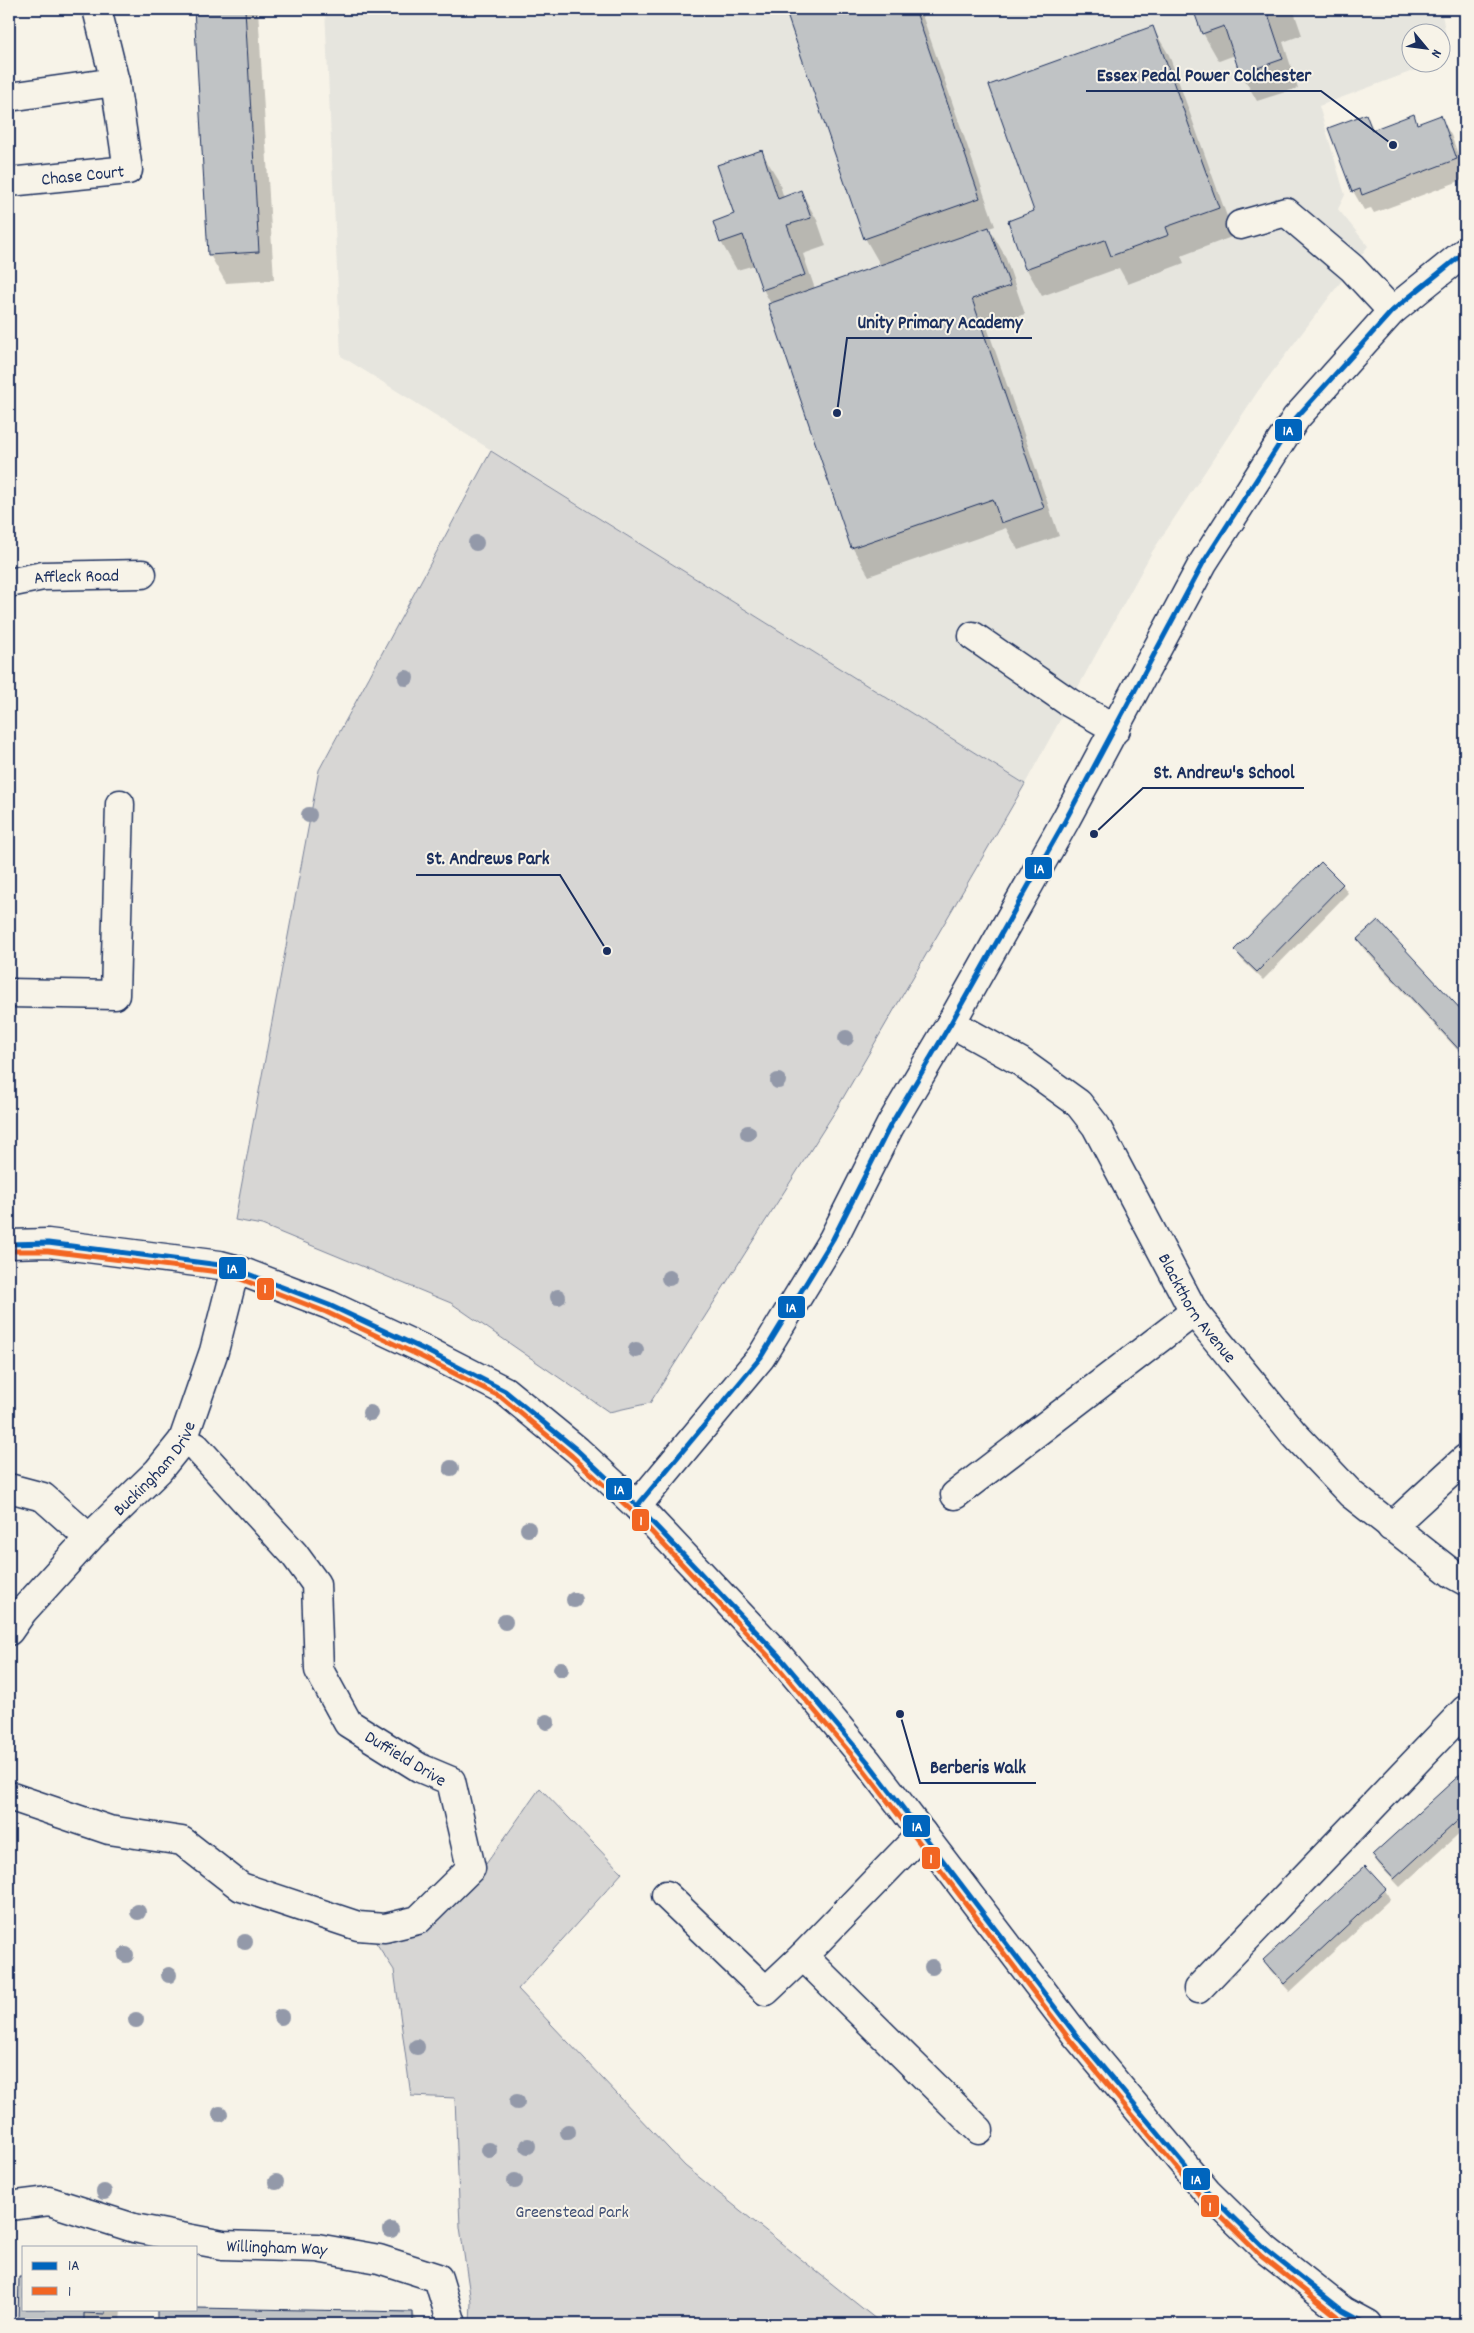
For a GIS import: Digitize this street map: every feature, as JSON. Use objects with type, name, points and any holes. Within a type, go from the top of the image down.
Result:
[{"type":"street","name":"Chase Court","points":[[9,182],[128,170],[115,82],[97,9]]},
{"type":"street","points":[[9,98],[115,82]]},
{"type":"street","points":[[1240,225],[1286,212],[1352,268],[1392,311]]},
{"type":"street","points":[[637,1506],[761,1357],[832,1239],[890,1126],[951,1023],[1116,728],[1203,563],[1296,418],[1392,311],[1465,252]]},
{"type":"street","name":"Affleck Road","points":[[9,583],[43,576],[142,574]]},
{"type":"street","points":[[973,636],[1070,703],[1116,728]]},
{"type":"street","points":[[9,993],[115,995],[120,804]]},
{"type":"street","name":"Blackthorn Avenue","points":[[951,1023],[1021,1062],[1078,1103],[1096,1126],[1194,1312],[1294,1434],[1351,1494],[1391,1527],[1454,1575],[1465,1581]]},
{"type":"street","points":[[9,1244],[48,1243],[220,1265],[234,1269],[329,1305],[423,1349],[505,1391],[576,1450],[637,1506],[779,1656],[868,1761],[1076,2036],[1207,2192],[1266,2250],[1343,2311],[1367,2324]]},
{"type":"street","name":"Buckingham Drive","points":[[9,1631],[23,1611],[89,1538],[158,1471],[183,1440],[214,1351],[234,1269]]},
{"type":"street","points":[[955,1495],[1194,1312]]},
{"type":"street","name":"Duffield Drive","points":[[9,1796],[109,1830],[182,1841],[241,1887],[358,1926],[385,1928],[418,1920],[471,1868],[451,1781],[420,1768],[348,1724],[319,1670],[316,1584],[294,1554],[196,1447],[183,1440]]},
{"type":"street","points":[[1391,1527],[1465,1459]]},
{"type":"street","points":[[9,1488],[43,1497],[89,1538]]},
{"type":"street","points":[[1198,1989],[1465,1710]]},
{"type":"street","points":[[666,1896],[766,1991],[804,1956],[922,1832]]},
{"type":"street","points":[[804,1956],[979,2130]]},
{"type":"street","name":"Willingham Way","points":[[9,2206],[49,2201],[134,2228],[223,2245],[317,2248],[379,2259],[438,2278],[452,2324]]},
{"type":"shaded area","points":[[325,9],[1441,9],[1443,22],[1402,22],[1402,72],[1410,72],[1319,106],[1345,195],[1338,209],[1368,246],[1258,391],[1152,552],[1025,784],[341,356]]},
{"type":"green space","points":[[491,451],[1025,784],[836,1110],[650,1403],[609,1412],[451,1303],[262,1225],[235,1220],[319,770]]},
{"type":"green space","name":"Greenstead Park","points":[[540,1788],[622,1873],[518,1989],[685,2166],[882,2324],[470,2324],[471,2302],[460,2227],[455,2098],[411,2096],[394,1970],[369,1932],[432,1919],[486,1864]]},
{"type":"building","points":[[194,9],[245,9],[259,252],[208,255]]},
{"type":"building","points":[[785,9],[915,9],[980,198],[864,239]]},
{"type":"building","points":[[1193,9],[1282,9],[1268,14],[1283,59],[1240,74],[1224,26],[1202,34]]},
{"type":"building","points":[[1153,26],[1219,208],[1166,227],[1169,235],[1111,256],[1105,240],[1025,269],[1008,221],[1034,211],[989,85]]},
{"type":"building","points":[[1366,114],[1372,130],[1414,114],[1417,124],[1441,115],[1457,159],[1362,195],[1360,189],[1352,192],[1328,128]]},
{"type":"building","points":[[762,150],[778,199],[801,190],[811,218],[787,225],[805,275],[762,290],[743,235],[720,243],[713,222],[734,214],[717,165]]},
{"type":"building","points":[[989,227],[1010,286],[972,299],[1044,508],[1001,523],[993,499],[851,548],[768,304]]},
{"type":"building","points":[[1321,862],[1343,884],[1257,972],[1234,950]]},
{"type":"building","points":[[1378,920],[1465,1014],[1465,1056],[1357,939]]},
{"type":"building","points":[[1464,1771],[1465,1814],[1394,1879],[1372,1855]]},
{"type":"building","points":[[1365,1866],[1386,1889],[1284,1984],[1263,1960]]},
{"type":"building","points":[[19,2277],[22,2277],[22,2310],[105,2310],[105,2314],[84,2313],[84,2324],[43,2324],[43,2320],[18,2320]]},
{"type":"building","points":[[198,2308],[413,2312],[413,2324],[157,2324],[157,2310],[198,2310]]},
{"type":"transit line","name":"1A","points":[[637,1506],[761,1357],[833,1239],[890,1126],[951,1023],[1065,821],[1203,563],[1296,418],[1392,311],[1465,252]]},
{"type":"transit line","name":"1A","points":[[9,1244],[48,1243],[220,1265],[235,1269],[329,1305],[423,1349],[505,1391],[577,1450],[637,1506],[779,1656],[867,1761],[1076,2035],[1207,2192],[1266,2250],[1343,2311],[1367,2324]]},
{"type":"transit line","name":"1","points":[[9,1251],[48,1251],[219,1272],[233,1276],[326,1312],[501,1397],[572,1456],[632,1511],[773,1661],[861,1766],[1070,2040],[1201,2197],[1261,2256],[1338,2317],[1352,2324]]},
{"type":"place","name":"Essex Pedal Power Colchester","points":[[1393,145]]},
{"type":"place","name":"Unity Primary Academy","points":[[837,413]]},
{"type":"place","name":"St. Andrew's School","points":[[1094,834]]},
{"type":"place","name":"St. Andrews Park","points":[[607,951]]},
{"type":"place","name":"Berberis Walk","points":[[900,1714]]}]
